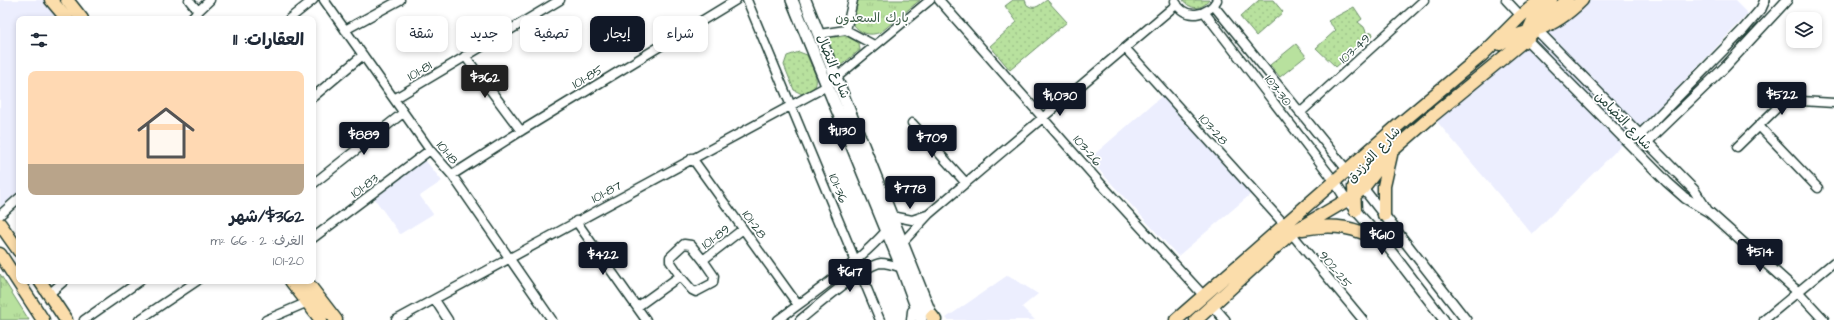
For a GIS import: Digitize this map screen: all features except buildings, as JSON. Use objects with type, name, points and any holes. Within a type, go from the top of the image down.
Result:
[{"type":"main road","points":[[51,0],[64,16]]},
{"type":"main road","points":[[67,0],[80,16]]},
{"type":"main road","name":"شارع النضال","points":[[792,0],[887,230],[912,296],[930,319]]},
{"type":"main road","name":"شارع النضال","points":[[805,0],[903,242],[930,319]]},
{"type":"main road","points":[[1522,15],[1532,0]]},
{"type":"main road","name":"شارع الفرزدق","points":[[1196,320],[1290,230],[1347,170],[1482,55],[1522,15],[1540,0]]},
{"type":"main road","points":[[1530,33],[1535,16],[1551,0]]},
{"type":"main road","name":"شارع الفرزدق","points":[[1176,320],[1204,296],[1290,230],[1352,202],[1360,184],[1392,151],[1567,0]]},
{"type":"main road","points":[[1482,55],[1508,38],[1530,33],[1558,19],[1574,8],[1582,0]]},
{"type":"main road","points":[[1360,184],[1402,122]]},
{"type":"main road","points":[[1384,215],[1384,186],[1392,151]]},
{"type":"main road","points":[[0,224],[16,242]]},
{"type":"main road","points":[[1290,230],[1337,225],[1365,232],[1384,242]]},
{"type":"main road","points":[[0,254],[14,265]]},
{"type":"main road","points":[[24,284],[43,320]]},
{"type":"main road","points":[[42,284],[66,320]]},
{"type":"main road","points":[[293,284],[321,320]]},
{"type":"main road","points":[[308,284],[336,320]]},
{"type":"main road","points":[[912,296],[912,317]]},
{"type":"street","points":[[189,0],[198,11]]},
{"type":"street","points":[[193,16],[210,0]]},
{"type":"street","points":[[293,16],[313,0]]},
{"type":"street","name":"101-18","points":[[324,0],[430,150],[452,175],[552,320]]},
{"type":"street","points":[[346,30],[400,0]]},
{"type":"street","name":"101-81","points":[[394,99],[560,0]]},
{"type":"street","name":"101-85","points":[[452,175],[520,130],[736,0]]},
{"type":"street","name":"101-36","points":[[747,0],[792,105],[880,320]]},
{"type":"street","points":[[846,30],[853,0]]},
{"type":"street","points":[[836,78],[930,0]]},
{"type":"street","name":"103-26","points":[[939,0],[1102,184],[1204,296]]},
{"type":"street","name":"103-49","points":[[1300,113],[1424,0]]},
{"type":"street","points":[[1506,0],[1522,15]]},
{"type":"street","points":[[1630,144],[1743,30],[1761,9],[1765,0]]},
{"type":"street","points":[[1637,152],[1720,72],[1787,0]]},
{"type":"street","points":[[903,242],[929,214],[1125,48],[1176,2],[1184,12],[1194,15],[1205,13],[1216,3]]},
{"type":"street","name":"103-30","points":[[1216,3],[1300,113],[1347,170]]},
{"type":"street","name":"103-30","points":[[1205,13],[1335,182]]},
{"type":"street","points":[[819,34],[846,30],[874,45]]},
{"type":"street","name":"شارع التضامن","points":[[1530,33],[1640,134],[1694,190],[1709,212]]},
{"type":"street","name":"شارع التضامن","points":[[1530,33],[1637,152],[1667,182],[1685,198],[1709,212],[1798,292],[1824,320]]},
{"type":"street","name":"103-28","points":[[1125,48],[1290,230]]},
{"type":"street","points":[[316,94],[363,55]]},
{"type":"street","points":[[465,56],[520,130]]},
{"type":"street","name":"101-87","points":[[396,320],[827,86]]},
{"type":"street","points":[[1738,147],[1785,100],[1834,103]]},
{"type":"street","points":[[316,182],[403,113]]},
{"type":"street","points":[[912,123],[966,182]]},
{"type":"street","points":[[1759,126],[1818,188]]},
{"type":"street","name":"101-83","points":[[316,236],[430,150]]},
{"type":"street","name":"101-28","points":[[692,158],[798,305]]},
{"type":"street","points":[[1347,170],[1360,184],[1466,320]]},
{"type":"street","points":[[1335,182],[1384,242],[1444,320]]},
{"type":"street","points":[[1685,198],[1694,190]]},
{"type":"street","points":[[0,215],[16,201]]},
{"type":"street","points":[[892,216],[912,220],[929,214]]},
{"type":"street","points":[[576,221],[646,320]]},
{"type":"street","name":"101-89","points":[[680,276],[692,290],[696,292],[713,283],[714,276],[703,260],[744,229]]},
{"type":"street","points":[[778,320],[855,261],[874,245],[887,230]]},
{"type":"street","name":"902-25","points":[[1290,230],[1363,320]]},
{"type":"street","points":[[637,307],[680,276],[670,261],[670,257],[684,244],[691,245],[703,260]]},
{"type":"street","points":[[1764,320],[1834,262]]},
{"type":"street","points":[[800,320],[860,273],[873,265],[881,263],[902,268]]},
{"type":"street","points":[[49,294],[61,284]]},
{"type":"street","points":[[84,320],[136,284]]},
{"type":"street","points":[[139,320],[193,284]]},
{"type":"street","points":[[435,300],[448,320]]},
{"type":"street","points":[[266,320],[308,302]]},
{"type":"street","points":[[1212,305],[1225,320]]},
{"type":"shaded area","points":[[0,0],[43,0],[56,16],[16,16],[16,195],[0,210]]},
{"type":"shaded area","points":[[1577,0],[1734,0],[1748,14],[1636,131],[1532,234],[1434,118]]},
{"type":"shaded area","points":[[1163,95],[1251,194],[1178,256],[1089,159]]},
{"type":"shaded area","points":[[425,160],[442,181],[420,196],[433,214],[400,234],[374,198]]},
{"type":"shaded area","points":[[1008,275],[1038,294],[1022,307],[1035,320],[948,320],[946,318]]},
{"type":"green space","name":"بارك السعدون","points":[[858,0],[920,0],[881,32],[869,34],[862,32],[853,24]]},
{"type":"green space","points":[[1013,0],[1025,0],[1027,5],[1030,7],[1035,7],[1047,0],[1067,22],[1010,70],[990,46],[1017,22],[1005,6]]},
{"type":"green space","points":[[1183,0],[1209,0],[1203,6],[1196,8],[1189,6]]},
{"type":"green space","points":[[1259,0],[1273,0],[1283,12],[1256,36],[1240,17]]},
{"type":"green space","points":[[1354,7],[1362,19],[1358,22],[1364,27],[1367,34],[1372,32],[1373,35],[1336,67],[1316,48],[1336,30],[1328,21]]},
{"type":"green space","points":[[824,36],[846,36],[859,43],[860,50],[840,66],[836,65]]},
{"type":"green space","points":[[1296,44],[1306,56],[1280,77],[1270,65]]},
{"type":"green space","points":[[799,52],[807,55],[816,79],[814,88],[802,94],[794,90],[784,65],[787,56]]},
{"type":"green space","points":[[0,274],[29,320],[0,320]]}]
